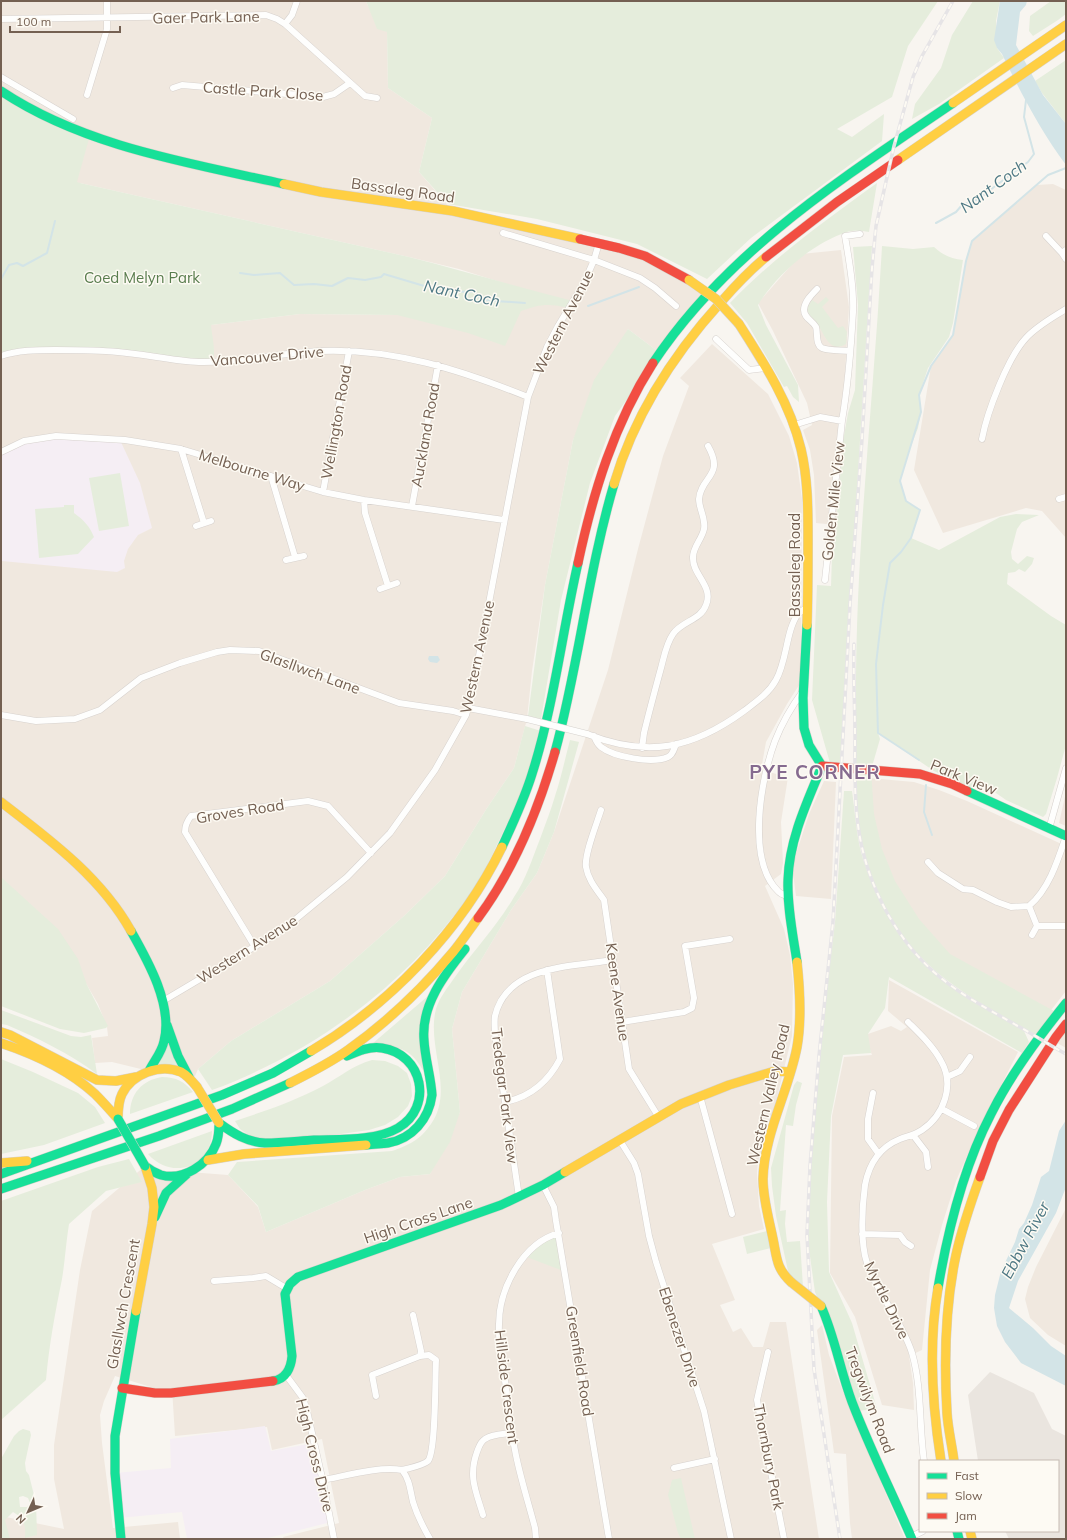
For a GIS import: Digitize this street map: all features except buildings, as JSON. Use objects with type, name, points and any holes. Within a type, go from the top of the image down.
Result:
[{"type":"main road","points":[[1,1174],[234,1091],[295,1061],[339,1033],[368,1012],[390,993],[433,950],[452,926],[488,874],[516,819],[538,757],[582,540],[597,483],[610,446],[643,379],[660,353],[684,320],[739,261],[806,204],[1066,25]]},
{"type":"main road","points":[[208,1160],[242,1153],[388,1143],[398,1141],[418,1126],[426,1115],[431,1104],[432,1094],[424,1048],[424,1030],[432,997],[440,982],[492,909],[537,809],[554,756],[571,685],[602,524],[620,463],[639,418],[669,367],[699,326],[750,270],[837,202],[946,126],[1060,54],[1066,44]]},
{"type":"main road","name":"Bassaleg Road","points":[[1,91],[16,101],[80,132],[170,159],[321,192],[453,211],[599,243],[645,256],[689,280],[716,299],[739,324],[767,368],[794,425],[805,467],[808,490],[808,607],[803,718],[806,737],[813,754],[822,766]]},
{"type":"main road","points":[[788,897],[787,873],[792,843],[822,766]]},
{"type":"main road","name":"Park View","points":[[822,766],[920,774],[952,784],[1066,836]]},
{"type":"main road","points":[[1,802],[78,865],[109,897],[132,931],[156,981],[163,1001],[166,1024],[164,1042],[149,1071]]},
{"type":"main road","points":[[1,1189],[159,1136],[232,1109],[276,1090],[331,1061],[360,1041],[390,1016],[422,986],[453,952],[484,911],[513,863]]},
{"type":"main road","name":"Western Valley Road","points":[[788,897],[798,965],[800,1002],[799,1030],[790,1072],[769,1146],[764,1169],[764,1181],[768,1217],[777,1255],[782,1273],[790,1282]]},
{"type":"main road","points":[[941,1460],[935,1419],[932,1378],[933,1334],[938,1280],[952,1214],[967,1169],[983,1131],[997,1105],[1018,1067],[1046,1027],[1066,1003]]},
{"type":"main road","points":[[166,1024],[189,1077],[197,1086],[219,1123],[240,1139],[255,1142],[280,1142],[349,1138],[386,1133],[399,1128],[415,1111],[419,1102],[421,1091],[420,1081],[412,1064],[398,1053],[383,1048],[365,1050],[331,1061]]},
{"type":"main road","points":[[954,1460],[947,1414],[946,1336],[950,1290],[956,1255],[966,1217],[993,1141],[1008,1110],[1066,1024]]},
{"type":"main road","points":[[1,1032],[10,1035],[97,1080],[112,1082],[125,1081],[149,1071],[163,1069],[176,1070],[189,1077]]},
{"type":"main road","points":[[1,1043],[28,1053],[69,1076],[94,1093],[118,1119],[145,1166],[156,1173],[167,1176],[189,1172],[198,1168],[208,1160],[217,1145],[220,1134],[219,1123]]},
{"type":"main road","name":"High Cross Lane","points":[[286,1288],[298,1277],[501,1205],[544,1184],[658,1116],[681,1104],[700,1096],[775,1071],[790,1072]]},
{"type":"main road","points":[[118,1119],[118,1107],[121,1095],[126,1087],[136,1077]]},
{"type":"main road","points":[[1,1163],[46,1159]]},
{"type":"main road","name":"Glasllwch Crescent","points":[[121,1539],[115,1454],[117,1418],[152,1224],[154,1197],[153,1185],[145,1166]]},
{"type":"main road","name":"Glasllwch Crescent","points":[[152,1224],[166,1193],[189,1172]]},
{"type":"main road","name":"Tregwilym Road","points":[[790,1282],[821,1306],[828,1322],[845,1381],[861,1423],[912,1538]]},
{"type":"main road","points":[[122,1388],[155,1393],[171,1393],[264,1383],[278,1380],[286,1375],[292,1364],[286,1308],[286,1288]]},
{"type":"street","points":[[87,95],[107,29],[108,1]]},
{"type":"street","points":[[287,26],[296,1]]},
{"type":"street","name":"Gaer Park Lane","points":[[1,19],[266,15],[287,26],[365,96],[377,98]]},
{"type":"street","points":[[1,77],[73,119]]},
{"type":"street","name":"Castle Park Close","points":[[172,88],[182,85],[323,97],[334,94],[350,84]]},
{"type":"street","points":[[503,233],[594,260],[640,278],[655,288],[676,306]]},
{"type":"street","name":"Golden Mile View","points":[[825,580],[842,421],[850,368],[853,312],[852,288],[846,236],[860,234]]},
{"type":"street","points":[[1046,236],[1064,251],[1066,259]]},
{"type":"street","name":"Western Avenue","points":[[163,1001],[255,947],[296,919],[347,876],[390,833],[434,770],[466,715],[528,397],[547,347],[584,283],[594,260],[599,243]]},
{"type":"street","points":[[817,289],[804,304],[804,311],[805,316],[816,328],[820,346],[823,349],[850,351]]},
{"type":"street","points":[[982,439],[993,401],[1017,349],[1034,331],[1066,309]]},
{"type":"street","points":[[716,339],[749,370],[767,368]]},
{"type":"street","name":"Vancouver Drive","points":[[1,356],[37,350],[100,350],[200,362],[227,361],[320,351],[349,351],[397,356],[438,365],[482,378],[528,397]]},
{"type":"street","name":"Wellington Road","points":[[323,492],[349,351]]},
{"type":"street","name":"Auckland Road","points":[[412,506],[438,365]]},
{"type":"street","name":"Golden Mile View","points":[[794,425],[820,417],[842,421]]},
{"type":"street","name":"Melbourne Way","points":[[1,452],[24,441],[56,436],[125,440],[181,449],[323,492],[364,500],[504,520]]},
{"type":"street","points":[[642,748],[644,733],[668,643],[678,627],[700,614],[708,600],[707,591],[696,570],[693,557],[705,525],[700,505],[701,492],[714,469],[714,458],[708,446]]},
{"type":"street","points":[[181,449],[208,522],[196,526]]},
{"type":"street","points":[[271,476],[295,557]]},
{"type":"street","points":[[1059,499],[1066,497]]},
{"type":"street","points":[[364,500],[365,513],[388,586]]},
{"type":"street","points":[[286,560],[304,556]]},
{"type":"street","points":[[380,589],[397,583]]},
{"type":"street","points":[[468,708],[527,719],[612,742],[642,748],[663,748],[704,736],[717,729],[756,702],[769,690],[776,681],[780,672],[792,629],[798,614],[808,607]]},
{"type":"street","name":"Glasllwch Lane","points":[[1,716],[36,721],[76,719],[100,710],[141,678],[180,663],[217,652],[230,650],[259,651],[399,703],[453,711],[466,715]]},
{"type":"street","points":[[788,897],[778,892],[771,882],[764,867],[760,845],[760,808],[765,774],[775,740],[791,707],[805,689]]},
{"type":"street","points":[[594,736],[597,743],[602,748],[616,754],[640,759],[668,757],[674,752],[676,744]]},
{"type":"street","points":[[1049,829],[1066,768]]},
{"type":"street","name":"Groves Road","points":[[255,947],[185,832],[187,821],[192,816],[308,801],[328,806],[371,853]]},
{"type":"street","name":"Keene Avenue","points":[[601,810],[585,866],[589,878],[604,900],[629,1069],[658,1116]]},
{"type":"street","points":[[928,862],[938,873],[963,889],[973,890],[1011,907],[1029,906],[1035,901],[1046,884],[1058,859],[1066,836]]},
{"type":"street","points":[[1029,906],[1037,926]]},
{"type":"street","points":[[1037,926],[1066,926]]},
{"type":"street","points":[[1032,935],[1037,926]]},
{"type":"street","points":[[622,1022],[684,1012],[692,1008],[694,998],[685,946],[730,939]]},
{"type":"street","name":"Tredegar Park View","points":[[519,1196],[495,1034],[495,1017],[501,1000],[514,984],[530,975],[546,970],[613,960]]},
{"type":"street","points":[[505,1102],[519,1099],[536,1089],[555,1068],[560,1059],[546,970]]},
{"type":"street","name":"Myrtle Drive","points":[[908,1022],[926,1040],[942,1061],[947,1077],[947,1090],[942,1109],[924,1129],[914,1135],[900,1139],[878,1153],[868,1171],[865,1186],[862,1234],[868,1264],[912,1352],[918,1378],[920,1434],[924,1460]]},
{"type":"street","points":[[947,1077],[960,1071],[970,1057]]},
{"type":"street","points":[[873,1093],[868,1119],[868,1139],[878,1153]]},
{"type":"street","points":[[700,1096],[732,1214]]},
{"type":"street","points":[[942,1109],[974,1126]]},
{"type":"street","points":[[914,1135],[926,1152],[928,1167]]},
{"type":"street","name":"Ebenezer Drive","points":[[619,1139],[634,1163],[638,1174],[649,1236],[704,1411],[731,1539]]},
{"type":"street","name":"Greenfield Road","points":[[544,1184],[554,1207],[559,1233],[609,1539]]},
{"type":"street","name":"Hillside Crescent","points":[[536,1539],[535,1528],[517,1460],[512,1433],[500,1348],[499,1324],[502,1302],[516,1269],[524,1256],[536,1244],[549,1236],[559,1233]]},
{"type":"street","points":[[862,1234],[900,1235],[905,1242],[911,1246]]},
{"type":"street","points":[[214,1281],[266,1276],[286,1288]]},
{"type":"street","points":[[413,1315],[421,1351],[420,1356]]},
{"type":"street","name":"Thornbury Park","points":[[768,1352],[757,1400],[784,1539]]},
{"type":"street","points":[[322,1480],[394,1468],[402,1470],[428,1461],[432,1447],[436,1360],[429,1355],[420,1356],[372,1375],[376,1396]]},
{"type":"street","name":"High Cross Drive","points":[[286,1375],[302,1398],[322,1480],[334,1539]]},
{"type":"street","points":[[483,1515],[472,1478],[476,1454],[481,1442],[490,1436],[512,1433]]},
{"type":"street","points":[[674,1468],[714,1459]]},
{"type":"street","points":[[402,1470],[407,1476],[420,1522],[430,1539]]},
{"type":"street","points":[[912,1538],[921,1532]]},
{"type":"shaded area","points":[[1,1],[366,1],[387,32],[388,88],[432,118],[419,172],[453,211],[619,248],[707,292],[660,353],[628,329],[573,440],[545,585],[532,671],[527,719],[514,768],[487,808],[445,876],[405,915],[330,981],[231,1041],[198,1069],[193,1081],[189,1077],[149,1071],[112,1062],[95,1063],[92,1038],[108,1036],[107,1027],[98,1004],[63,944],[1,878],[1,305],[211,325],[300,314],[397,315],[522,289],[459,269],[409,257],[80,183],[69,184],[1,91]]},
{"type":"shaded area","points":[[1053,184],[1066,190],[1066,538],[1042,511],[1026,508],[943,533],[914,470],[931,366],[953,335],[966,261],[972,241],[1037,185]]},
{"type":"shaded area","points":[[841,250],[849,307],[836,525],[816,523],[814,475],[810,450],[803,430],[812,425],[807,403],[758,303],[801,254]]},
{"type":"shaded area","points":[[712,344],[768,394],[789,436],[797,463],[802,499],[801,682],[766,742],[761,770],[788,777],[781,822],[783,863],[781,874],[765,886],[784,929],[790,955],[793,984],[792,1036],[774,1110],[758,1161],[757,1173],[759,1206],[764,1229],[712,1244],[735,1300],[720,1305],[733,1332],[741,1328],[753,1347],[763,1347],[770,1322],[786,1322],[819,1539],[284,1539],[283,1537],[339,1523],[322,1439],[272,1450],[267,1427],[175,1436],[172,1388],[154,1388],[115,1376],[104,1401],[100,1415],[102,1443],[113,1528],[178,1522],[180,1539],[1,1539],[1,1516],[64,1529],[54,1479],[54,1445],[80,1270],[92,1211],[145,1166],[156,1173],[189,1172],[228,1175],[258,1207],[266,1232],[365,1190],[400,1177],[430,1174],[460,1112],[452,1029],[462,992],[511,910],[537,873],[554,832],[608,670],[663,456],[689,386],[680,378]]},
{"type":"shaded area","points":[[39,438],[120,440],[140,483],[152,528],[138,535],[128,549],[124,561],[125,568],[117,572],[2,561],[1,452]]},
{"type":"shaded area","points":[[869,778],[914,782],[939,790],[967,801],[1066,846],[1066,991],[1048,1014],[951,959],[919,924],[888,873],[876,843]]},
{"type":"shaded area","points":[[824,781],[836,782],[831,899],[796,896],[793,873],[795,857],[809,814]]},
{"type":"shaded area","points":[[1066,792],[1066,826],[1059,823]]},
{"type":"shaded area","points":[[889,980],[1018,1052],[977,1133],[956,1181],[942,1225],[930,1270],[922,1350],[909,1356],[913,1383],[914,1410],[882,1405],[855,1317],[830,1273],[832,1116],[844,1057],[872,1055],[865,1035],[891,1026],[901,1031],[907,1027],[888,1011]]},
{"type":"shaded area","points":[[1066,1032],[1066,1048],[1057,1043]]},
{"type":"shaded area","points":[[1066,1208],[1066,1346],[1048,1335],[1030,1318],[1025,1299],[1036,1267]]},
{"type":"shaded area","points":[[822,1325],[829,1355],[845,1397],[905,1539],[852,1539],[846,1454],[834,1453],[817,1330]]},
{"type":"shaded area","points":[[990,1372],[1034,1393],[1052,1429],[1066,1436],[1066,1539],[1009,1539],[1006,1532],[1059,1532],[1059,1460],[978,1460],[968,1395]]},
{"type":"shaded area","points":[[265,1426],[271,1451],[314,1443],[331,1522],[264,1539],[187,1539],[182,1512],[119,1518],[115,1473],[171,1468],[170,1439]]},
{"type":"green space","points":[[366,1],[938,1],[908,46],[892,97],[837,129],[852,137],[884,114],[882,141],[751,238],[707,279],[637,244],[537,219],[448,204],[419,172],[432,118],[388,88],[387,32],[377,29]]},
{"type":"green space","points":[[973,1],[1000,1],[996,21],[997,48],[1004,58],[939,104],[912,119],[915,104],[941,68],[952,35]]},
{"type":"green space","points":[[1051,1],[1066,1],[1066,14],[1033,36],[1029,31],[1030,16]]},
{"type":"green space","points":[[1066,60],[1066,124],[1042,93],[1035,81]]},
{"type":"green space","name":"Coed Melyn Park","points":[[1,91],[90,135],[77,182],[409,257],[573,301],[568,308],[556,305],[544,305],[521,311],[505,346],[468,333],[397,315],[300,314],[211,325],[214,348],[213,361],[119,352],[37,350],[1,356]]},
{"type":"green space","points":[[877,183],[869,232],[847,232],[821,244],[786,271],[775,282],[758,305],[766,325],[798,385],[799,402],[793,397],[787,386],[784,387],[747,323],[730,303],[782,255]]},
{"type":"green space","points":[[872,246],[840,764],[830,763],[812,700],[817,585],[831,586],[833,525],[836,525],[843,441],[848,413],[855,390],[858,305],[853,247]]},
{"type":"green space","points":[[882,246],[913,249],[934,247],[947,256],[963,260],[953,323],[949,337],[928,368],[919,395],[921,412],[918,428],[907,456],[900,481],[906,501],[920,510],[911,538],[939,550],[1000,517],[1016,514],[1039,515],[1022,522],[1017,529],[1011,552],[1012,559],[1018,564],[1027,556],[1034,558],[1032,564],[1025,572],[1019,569],[1015,572],[1008,573],[1007,584],[1066,625],[1066,745],[1046,814],[1043,817],[1006,800],[977,782],[973,790],[934,771],[878,733],[880,739],[871,770],[874,814],[882,849],[895,881],[919,919],[950,954],[1054,1011],[1036,1035],[993,1011],[954,985],[935,971],[918,954],[903,936],[889,915],[874,882],[863,848],[857,810],[855,764],[857,646],[862,531]]},
{"type":"green space","points":[[826,297],[829,300],[822,307],[838,328],[843,326],[847,332],[846,344],[835,346],[831,344],[808,311],[807,308],[812,300],[818,304]]},
{"type":"green space","points":[[628,329],[660,353],[615,416],[590,483],[561,600],[541,719],[528,716],[545,585],[573,440],[594,380]]},
{"type":"green space","points":[[120,473],[129,526],[99,531],[89,478]]},
{"type":"green space","points":[[64,505],[74,505],[74,513],[81,518],[91,530],[94,537],[78,554],[39,558],[35,509],[64,507]]},
{"type":"green space","points":[[525,726],[541,731],[527,778],[515,808],[480,879],[445,927],[418,957],[388,986],[356,1012],[287,1056],[212,1090],[198,1069],[231,1041],[330,981],[405,915],[445,876],[487,808],[514,768]]},
{"type":"green space","points":[[570,740],[579,742],[554,832],[537,873],[511,910],[462,992],[452,1029],[460,1112],[450,1142],[430,1174],[400,1177],[365,1190],[266,1232],[258,1206],[228,1175],[237,1162],[392,1151],[414,1141],[427,1130],[431,1124],[438,1111],[440,1097],[440,1083],[434,1038],[434,1023],[437,1005],[455,977],[507,908],[522,883],[552,807]]},
{"type":"green space","points":[[844,791],[852,791],[859,844],[866,869],[873,886],[889,918],[909,947],[921,961],[944,982],[966,997],[1024,1031],[1029,1042],[1022,1053],[889,977],[885,1008],[868,1034],[871,1053],[843,1055],[831,1116],[827,1202],[829,1272],[852,1323],[877,1409],[856,1411],[815,1292],[807,1235],[810,1166],[819,1056],[835,922]]},
{"type":"green space","points":[[1,877],[58,929],[78,959],[87,985],[108,1026],[106,1028],[84,1033],[60,1029],[1,1006]]},
{"type":"green space","points":[[428,996],[427,1078],[417,1062],[406,1051],[382,1044],[372,1044]]},
{"type":"green space","points":[[1,1010],[71,1036],[81,1037],[91,1035],[97,1074],[76,1059],[54,1047],[7,1025],[1,1024]]},
{"type":"green space","points":[[167,1043],[169,1043],[180,1067],[158,1064]]},
{"type":"green space","points":[[1,1059],[78,1093],[95,1107],[105,1123],[44,1145],[1,1154]]},
{"type":"green space","points":[[372,1060],[385,1061],[398,1066],[407,1073],[411,1084],[412,1096],[408,1106],[398,1117],[385,1125],[369,1130],[341,1134],[256,1140],[240,1129],[235,1121],[302,1096],[323,1086],[353,1068]]},
{"type":"green space","points":[[162,1077],[180,1081],[187,1085],[193,1092],[130,1114],[132,1100],[138,1089],[149,1081]]},
{"type":"green space","points":[[797,1081],[802,1083],[796,1105],[793,1126],[786,1125],[780,1211],[786,1210],[785,1224],[787,1242],[800,1241],[803,1287],[790,1276],[788,1271],[776,1216],[771,1168],[794,1085]]},
{"type":"green space","points":[[212,1131],[210,1143],[205,1154],[198,1161],[189,1166],[179,1168],[168,1167],[158,1162],[148,1154]]},
{"type":"green space","points":[[129,1159],[142,1182],[106,1191],[69,1224],[63,1272],[52,1330],[46,1380],[1,1420],[1,1201],[98,1167]]},
{"type":"green space","points":[[771,1230],[775,1247],[747,1254],[743,1237]]},
{"type":"green space","points":[[559,1233],[566,1272],[524,1256]]},
{"type":"green space","points":[[23,1429],[30,1431],[31,1435],[25,1463],[36,1503],[37,1535],[25,1538],[24,1523],[17,1514],[13,1512],[5,1520],[10,1539],[1,1539],[1,1459],[14,1436]],"holes":[[[23,1496],[28,1498],[30,1503],[27,1507],[20,1507],[19,1497]]]},
{"type":"green space","points":[[681,1478],[695,1539],[681,1539],[668,1495],[672,1480]]},
{"type":"water","points":[[1000,1],[1027,1],[1026,5],[1020,12],[1016,45],[1043,95],[1066,124],[1066,165],[1039,125],[1002,54],[997,48],[994,40]]},
{"type":"water","points":[[429,656],[438,656],[440,660],[437,663],[430,662],[428,659]]},
{"type":"water","name":"Ebbw River","points":[[1066,1120],[1066,1187],[1056,1213],[1018,1281],[1009,1308],[1033,1328],[1051,1346],[1066,1356],[1066,1386],[1021,1363],[1005,1342],[997,1326],[994,1308],[995,1295],[1001,1271],[1015,1242],[1019,1229],[1024,1223],[1032,1205],[1041,1177],[1049,1171],[1059,1131]]},
{"type":"waterway","name":"Nant Coch","points":[[936,223],[956,212],[962,205],[979,199],[1028,162],[1034,154],[1024,117],[1026,100]]},
{"type":"waterway","points":[[919,760],[878,733],[876,664],[890,563],[901,552],[911,538],[920,510],[906,501],[900,481],[921,412],[919,395],[931,366],[953,335],[966,261],[972,241],[1048,175],[1066,168]]},
{"type":"waterway","name":"Nant Coch","points":[[1,279],[9,265],[17,263],[23,266],[47,253],[55,221]]},
{"type":"waterway","name":"Nant Coch","points":[[240,273],[254,275],[280,273],[294,285],[314,284],[332,286],[348,278],[365,280],[381,277],[384,274],[441,291],[474,292],[482,300],[525,303]]},
{"type":"waterway","name":"Nant Coch","points":[[588,306],[639,287]]},
{"type":"waterway","points":[[926,785],[924,812],[932,835]]},
{"type":"railway","points":[[840,1539],[814,1369],[807,1235],[810,1166],[819,1056],[833,922],[850,605],[872,268],[876,226],[894,146],[913,77],[922,56],[953,1]]},
{"type":"railway","points":[[854,644],[855,782],[858,825],[867,866],[883,906],[906,942],[944,981],[974,1001],[1066,1054]]},
{"type":"traffic: fast","points":[[1,91],[33,110],[66,126],[102,139],[174,160],[284,184]]},
{"type":"traffic: fast","points":[[653,363],[683,322],[716,285],[752,251],[830,188],[953,103]]},
{"type":"traffic: fast","points":[[555,752],[571,685],[597,551],[614,484]]},
{"type":"traffic: fast","points":[[502,847],[525,793],[540,748],[578,563]]},
{"type":"traffic: fast","points":[[807,625],[803,698],[804,728],[809,745],[822,766]]},
{"type":"traffic: fast","points":[[797,962],[788,900],[789,865],[795,836],[810,793],[822,766]]},
{"type":"traffic: fast","points":[[967,791],[1066,836]]},
{"type":"traffic: fast","points":[[131,931],[151,969],[162,998],[165,1013],[166,1027],[163,1045],[149,1071]]},
{"type":"traffic: fast","points":[[366,1145],[397,1141],[412,1132],[423,1120],[432,1095],[424,1040],[426,1015],[430,1003],[442,980],[465,949]]},
{"type":"traffic: fast","points":[[938,1288],[958,1199],[972,1156],[981,1135],[999,1099],[1016,1071],[1035,1043],[1066,1003]]},
{"type":"traffic: fast","points":[[167,1025],[178,1056],[189,1077]]},
{"type":"traffic: fast","points":[[219,1123],[235,1134],[246,1139],[271,1143],[369,1137],[398,1128],[409,1119],[416,1107],[420,1095],[419,1082],[415,1070],[407,1060],[396,1052],[382,1048],[364,1049],[347,1056]]},
{"type":"traffic: fast","points":[[1,1174],[222,1095],[273,1073],[311,1051]]},
{"type":"traffic: fast","points":[[1,1189],[159,1136],[232,1109],[290,1083]]},
{"type":"traffic: fast","points":[[118,1119],[145,1166]]},
{"type":"traffic: fast","points":[[145,1166],[161,1175],[169,1176],[178,1176],[194,1170],[201,1165],[212,1152],[218,1139],[219,1123]]},
{"type":"traffic: fast","points":[[273,1381],[281,1378],[287,1372],[290,1365],[292,1356],[285,1294],[290,1284],[298,1277],[501,1205],[543,1185],[565,1172]]},
{"type":"traffic: fast","points":[[155,1217],[166,1193],[187,1174]]},
{"type":"traffic: fast","points":[[821,1306],[852,1402],[912,1539]]},
{"type":"traffic: fast","points":[[121,1539],[115,1473],[115,1436],[136,1311]]},
{"type":"traffic: fast","points":[[957,1532],[959,1539]]},
{"type":"traffic: slow","points":[[953,103],[1066,25]]},
{"type":"traffic: slow","points":[[898,160],[1066,44]]},
{"type":"traffic: slow","points":[[284,184],[321,192],[453,211],[580,239]]},
{"type":"traffic: slow","points":[[614,484],[632,434],[657,387],[671,365],[703,322],[742,279],[766,257]]},
{"type":"traffic: slow","points":[[689,280],[716,299],[739,324]]},
{"type":"traffic: slow","points":[[739,324],[767,369],[783,400],[801,449],[808,505],[807,625]]},
{"type":"traffic: slow","points":[[1,802],[73,860],[105,893],[119,911],[131,931]]},
{"type":"traffic: slow","points":[[311,1051],[368,1011],[421,963],[445,936],[466,907],[486,878],[502,847]]},
{"type":"traffic: slow","points":[[290,1083],[320,1068],[341,1055],[390,1017],[417,992],[456,948],[478,918]]},
{"type":"traffic: slow","points":[[791,1282],[782,1272],[778,1262],[765,1202],[763,1179],[764,1162],[772,1129],[797,1047],[800,1026],[797,962]]},
{"type":"traffic: slow","points":[[1,1032],[10,1035],[97,1080],[116,1081],[136,1077]]},
{"type":"traffic: slow","points":[[1,1043],[39,1058],[74,1078],[95,1094],[118,1119]]},
{"type":"traffic: slow","points":[[118,1119],[119,1103],[122,1094],[132,1081],[147,1072],[164,1069],[181,1072],[197,1087]]},
{"type":"traffic: slow","points":[[565,1172],[681,1104],[729,1085],[775,1071],[790,1072]]},
{"type":"traffic: slow","points":[[197,1087],[219,1123]]},
{"type":"traffic: slow","points":[[208,1160],[244,1154],[366,1145]]},
{"type":"traffic: slow","points":[[1,1163],[27,1161]]},
{"type":"traffic: slow","points":[[136,1311],[154,1207],[152,1188],[145,1166]]},
{"type":"traffic: slow","points":[[954,1460],[946,1393],[946,1334],[952,1274],[958,1245],[980,1177]]},
{"type":"traffic: slow","points":[[791,1282],[821,1306]]},
{"type":"traffic: slow","points":[[938,1288],[933,1331],[932,1375],[935,1418],[941,1460]]},
{"type":"traffic: slow","points":[[970,1532],[972,1539]]},
{"type":"traffic: jam","points":[[766,257],[837,202],[898,160]]},
{"type":"traffic: jam","points":[[580,239],[645,256],[689,280]]},
{"type":"traffic: jam","points":[[578,563],[606,460],[627,410],[653,363]]},
{"type":"traffic: jam","points":[[478,918],[503,879],[524,838],[541,796],[555,752]]},
{"type":"traffic: jam","points":[[822,766],[920,774],[952,784],[967,791]]},
{"type":"traffic: jam","points":[[980,1177],[993,1141],[1009,1110],[1066,1024]]},
{"type":"traffic: jam","points":[[122,1388],[155,1393],[171,1393],[273,1381]]},
{"type":"district","name":"PYE CORNER","points":[[815,772]]}]
